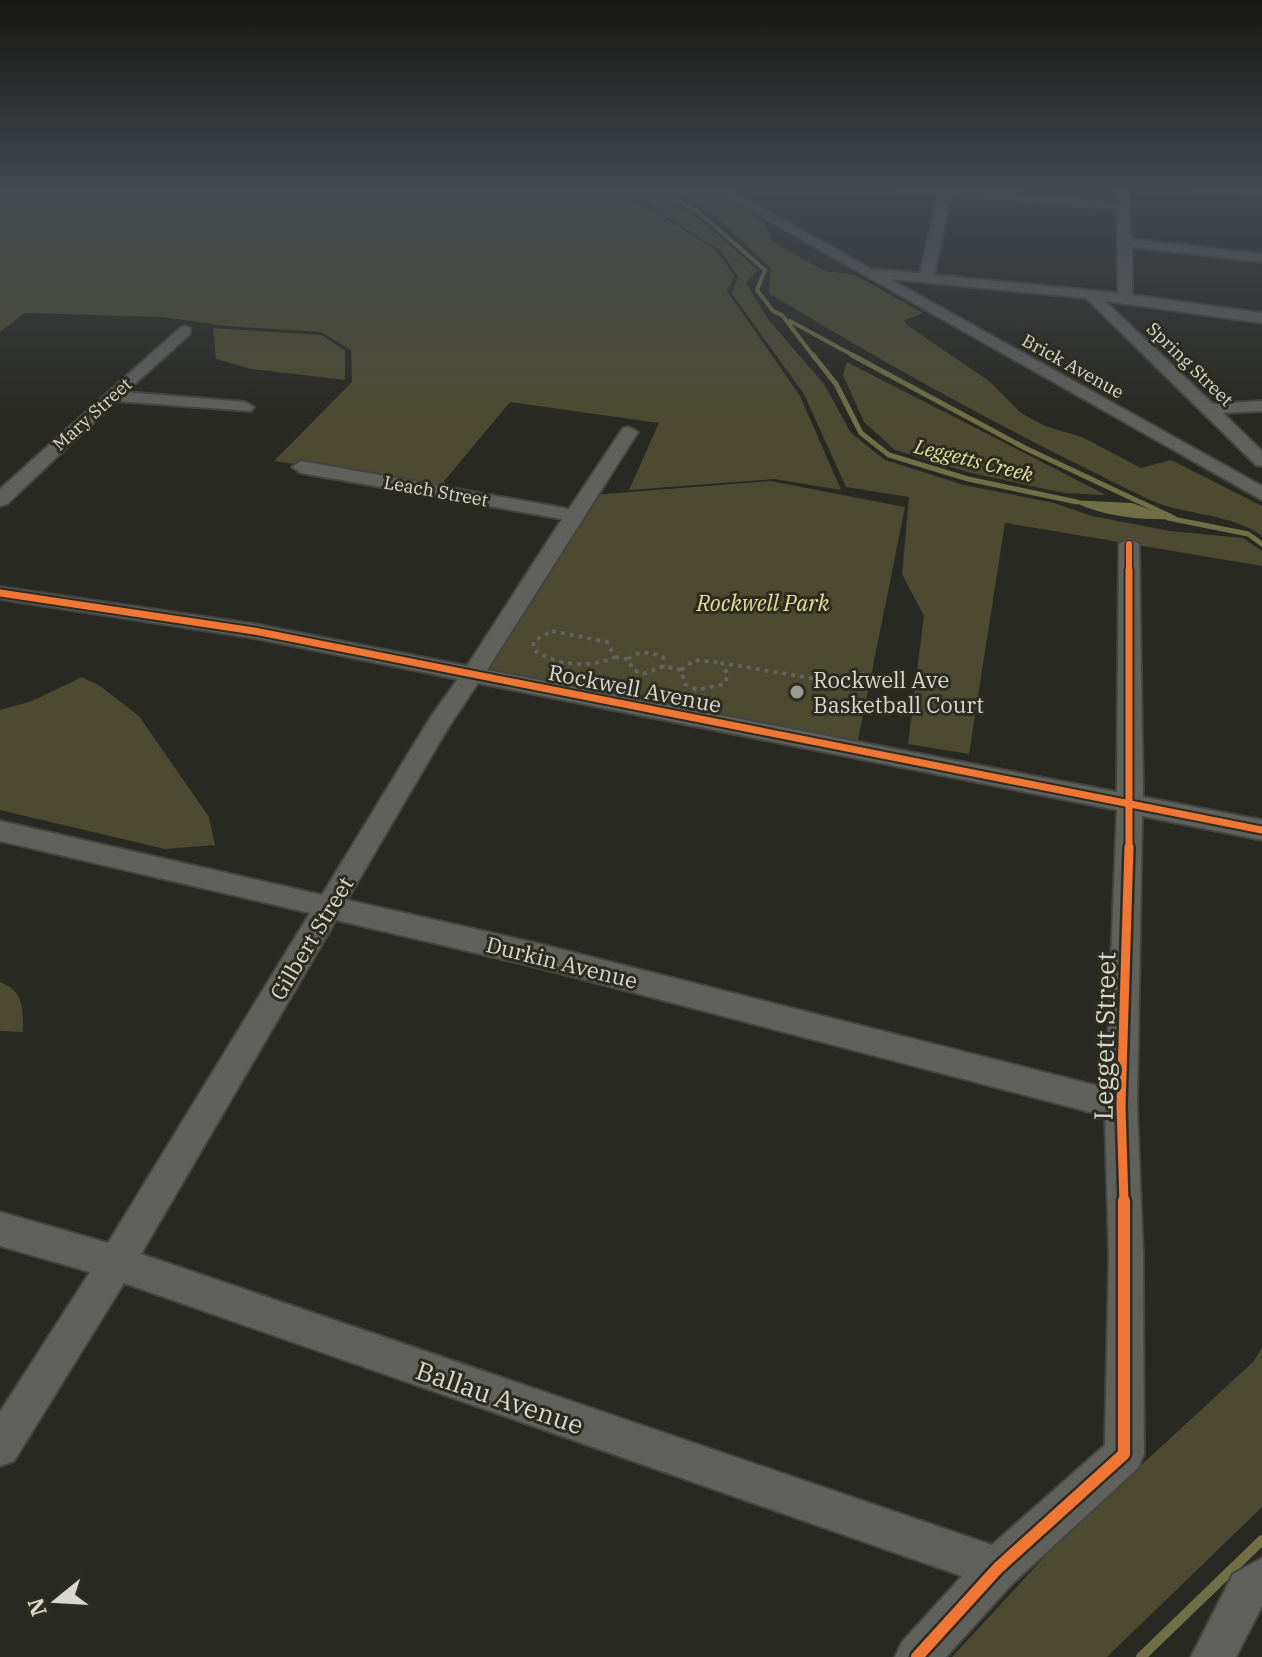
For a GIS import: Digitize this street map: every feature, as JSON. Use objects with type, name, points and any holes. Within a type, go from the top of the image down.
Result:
[{"type":"street","name":"Brick Avenue","points":[[851,264],[1262,494]]},
{"type":"street","points":[[927,276],[930,264]]},
{"type":"street","points":[[1124,299],[1126,264]]},
{"type":"street","points":[[864,272],[1090,294],[1262,318]]},
{"type":"street","name":"Spring Street","points":[[1090,294],[1262,461]]},
{"type":"street","name":"Mary Street","points":[[0,500],[63,439],[185,331]]},
{"type":"street","points":[[113,396],[245,407]]},
{"type":"street","points":[[1208,409],[1262,406]]},
{"type":"street","name":"Gilbert Street","points":[[0,1447],[116,1263],[438,724],[474,675],[572,515],[629,432]]},
{"type":"street","name":"Leach Street","points":[[301,467],[572,515]]},
{"type":"street","name":"Leggett Street","points":[[917,1657],[998,1568],[1124,1454],[1126,1256],[1121,1106],[1130,803],[1129,544]]},
{"type":"street","name":"Rockwell Avenue","points":[[0,593],[254,631],[1262,830]]},
{"type":"street","name":"Durkin Avenue","points":[[0,831],[536,955],[1121,1106]]},
{"type":"street","name":"Ballau Avenue","points":[[0,1229],[116,1263],[998,1568]]},
{"type":"street","points":[[1213,1657],[1248,1589],[1262,1579]]},
{"type":"path","points":[[526,640],[534,641],[552,631],[607,642],[615,657]]},
{"type":"path","points":[[534,641],[533,649],[540,656],[590,666],[603,664],[615,657],[628,659],[637,652],[651,652],[663,657],[664,666]]},
{"type":"path","points":[[628,659],[632,670],[641,675],[656,672],[664,666]]},
{"type":"path","points":[[681,670],[694,660],[840,683],[870,672]]},
{"type":"path","points":[[681,670],[685,684],[697,690],[708,690],[724,684],[728,676],[722,663]]},
{"type":"path","points":[[664,666],[681,670]]},
{"type":"green space","points":[[0,264],[726,264],[734,275],[727,291],[800,396],[841,490],[774,479],[629,490],[659,423],[510,402],[440,486],[274,461],[352,382],[351,350],[321,332],[226,326],[162,317],[25,313],[0,332]]},
{"type":"green space","points":[[730,264],[751,264],[757,270],[746,283],[767,318],[824,384],[851,433],[885,460],[964,485],[1054,503],[1092,516],[1170,531],[1243,538],[1262,551],[1262,566],[1005,523],[969,754],[908,744],[924,616],[902,574],[909,497],[846,487],[804,394],[732,294],[738,277]]},
{"type":"green space","points":[[767,264],[813,264],[825,271],[855,275],[923,313],[904,320],[989,381],[1021,413],[1045,426],[1082,437],[1141,468],[1171,460],[1262,506],[1262,536],[1235,522],[1176,509],[1148,499],[909,375],[769,293],[771,268]]},
{"type":"green space","points":[[213,328],[322,335],[345,351],[345,380],[251,369],[216,359]]},
{"type":"green space","points":[[847,362],[1106,495],[1064,493],[971,473],[895,450],[864,422],[843,375]]},
{"type":"green space","name":"Rockwell Park","points":[[770,481],[905,507],[858,740],[480,673],[592,495]]},
{"type":"green space","points":[[82,677],[100,686],[139,716],[209,817],[215,845],[165,849],[0,810],[0,710],[32,701]]},
{"type":"green space","points":[[0,982],[18,995],[23,1032],[0,1031]]},
{"type":"green space","points":[[1262,1347],[1262,1507],[1107,1657],[952,1657],[1059,1541],[1254,1361]]},
{"type":"shaded area","points":[[1069,500],[1132,503],[1176,519],[1121,516]]},
{"type":"waterway","name":"Leggetts Creek","points":[[758,264],[765,270],[757,290],[773,311],[782,315],[814,357]]},
{"type":"waterway","name":"Leggetts Creek","points":[[790,321],[856,357]]},
{"type":"waterway","name":"Leggetts Creek","points":[[813,355],[836,384],[861,433],[889,455],[968,479],[1077,502]]},
{"type":"waterway","name":"Leggetts Creek","points":[[852,355],[1025,448],[1174,518]]},
{"type":"waterway","name":"Leggetts Creek","points":[[1168,518],[1248,534],[1262,544]]},
{"type":"waterway","name":"Leggetts Creek","points":[[1141,1657],[1262,1540]]},
{"type":"cycle path","points":[[917,1657],[998,1568],[1124,1454],[1126,1256],[1121,1106],[1130,803],[1129,544]]},
{"type":"cycle path","points":[[0,593],[254,631],[1262,830]]},
{"type":"place","name":"Rockwell Ave Basketball Court","points":[[797,692]]}]
